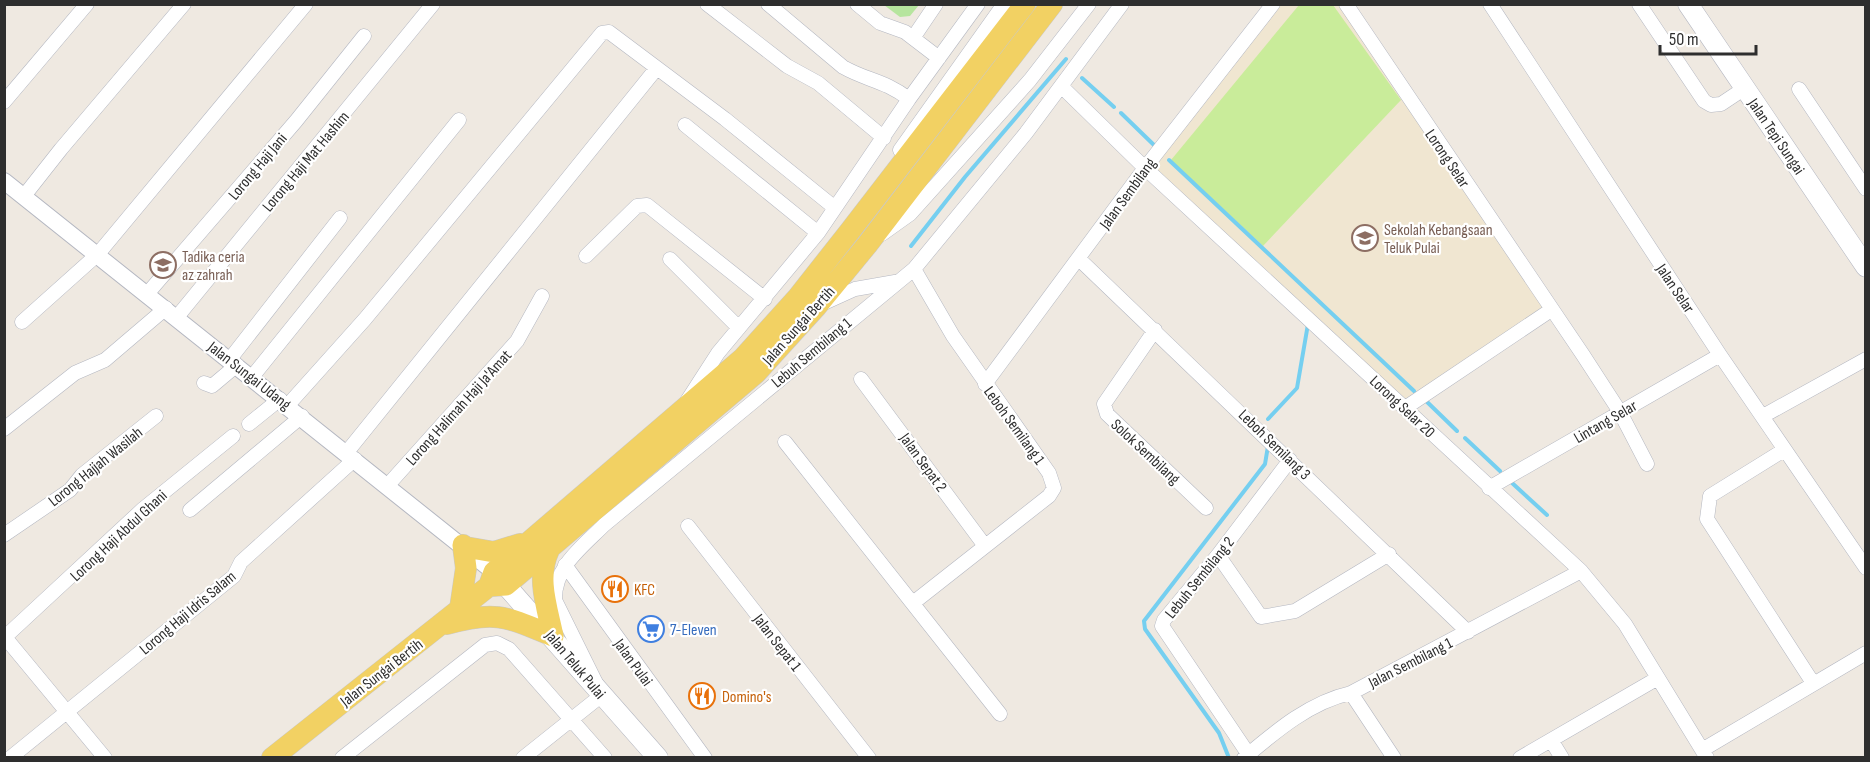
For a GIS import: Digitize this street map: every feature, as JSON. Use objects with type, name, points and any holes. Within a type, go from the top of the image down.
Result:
[{"type":"main road","name":"Jalan Sungai Bertih","points":[[542,543],[743,358],[798,297],[1024,4]]},
{"type":"main road","name":"Jalan Sungai Bertih","points":[[272,758],[756,373],[816,307],[867,245],[1052,4]]},
{"type":"main road","name":"Jalan Tepi Sungai","points":[[1688,4],[1866,267]]},
{"type":"main road","points":[[460,609],[466,568],[464,546],[494,552],[542,543],[544,561],[542,579],[553,636]]},
{"type":"main road","name":"Jalan Teluk Pulai","points":[[497,581],[553,636],[658,758]]},
{"type":"main road","points":[[438,626],[478,615],[496,616],[553,636]]},
{"type":"street","points":[[4,102],[87,4]]},
{"type":"street","points":[[24,196],[184,4]]},
{"type":"street","points":[[22,322],[98,254],[306,4]]},
{"type":"street","name":"Lorong Haji Mat Hashim","points":[[4,429],[75,373],[105,360],[171,313],[433,4]]},
{"type":"street","points":[[707,4],[787,66],[818,83],[884,138]]},
{"type":"street","points":[[768,4],[843,68],[857,75],[881,81],[909,99]]},
{"type":"street","points":[[857,4],[880,23],[913,38],[939,58]]},
{"type":"street","points":[[913,38],[936,4]]},
{"type":"street","points":[[679,415],[694,386],[818,233],[909,99],[978,4]]},
{"type":"street","points":[[850,231],[875,183],[1004,4]]},
{"type":"street","points":[[867,245],[910,214],[1030,80],[1089,4]]},
{"type":"street","name":"Lebuh Sembilang 1","points":[[602,695],[555,600],[555,585],[565,565],[604,525],[914,269],[1026,133],[1122,4]]},
{"type":"street","name":"Jalan Sembilang","points":[[985,384],[1145,168],[1273,4]]},
{"type":"street","name":"Lorong Selar","points":[[1346,4],[1620,412],[1647,464]]},
{"type":"street","name":"Jalan Selar","points":[[1490,4],[1720,355],[1866,568]]},
{"type":"street","points":[[1640,4],[1704,100],[1711,105],[1721,104],[1744,88]]},
{"type":"street","points":[[249,424],[284,402],[365,320],[602,33],[609,32],[725,119],[835,208]]},
{"type":"street","name":"Lorong Haji Jani","points":[[147,294],[296,121],[364,36]]},
{"type":"street","name":"Lorong Haji Idris Salam","points":[[10,758],[66,710],[234,576],[241,562],[351,456],[656,69]]},
{"type":"street","name":"Lorong Selar 20","points":[[1061,86],[1145,168],[1581,571],[1624,624],[1705,754]]},
{"type":"street","points":[[1799,88],[1866,189]]},
{"type":"street","points":[[252,377],[459,120]]},
{"type":"street","points":[[685,125],[818,233]]},
{"type":"street","name":"Jalan Sungai Udang","points":[[4,181],[464,546],[497,581]]},
{"type":"street","points":[[586,256],[638,206],[647,206],[765,299]]},
{"type":"street","points":[[204,383],[212,386],[233,362],[340,218]]},
{"type":"street","points":[[670,259],[739,328]]},
{"type":"street","name":"Leboh Semilang 3","points":[[1079,259],[1468,632]]},
{"type":"street","name":"Leboh Semilang 1","points":[[913,603],[1049,496],[1054,488],[1049,472],[937,313],[914,269]]},
{"type":"street","points":[[816,307],[855,289],[897,281]]},
{"type":"street","name":"Lorong Halimah Haji Ja'Amat","points":[[388,485],[517,341],[542,296]]},
{"type":"street","points":[[1405,408],[1551,310]]},
{"type":"street","name":"Solok Sembilang","points":[[1155,330],[1104,404],[1107,414],[1206,508]]},
{"type":"street","name":"Lintang Selar","points":[[1489,488],[1720,355]]},
{"type":"street","points":[[1763,416],[1866,358]]},
{"type":"street","name":"Jalan Sepat 2","points":[[861,379],[985,546]]},
{"type":"street","name":"Lorong Hajjah Wasilah","points":[[4,535],[70,490],[82,475],[156,416]]},
{"type":"street","points":[[190,510],[302,417]]},
{"type":"street","name":"Lorong Haji Abdul Ghani","points":[[5,637],[143,509],[233,436]]},
{"type":"street","points":[[785,442],[1000,714]]},
{"type":"street","points":[[1784,450],[1710,496],[1707,519],[1813,683]]},
{"type":"street","name":"Lebuh Sembilang 2","points":[[1248,756],[1162,626],[1164,620],[1218,555],[1290,460]]},
{"type":"street","name":"Jalan Sepat 1","points":[[688,526],[869,758]]},
{"type":"street","points":[[1218,555],[1261,617],[1274,617],[1295,611],[1389,554]]},
{"type":"street","name":"Jalan Pulai","points":[[565,565],[705,758]]},
{"type":"street","name":"Jalan Sembilang 1","points":[[1248,756],[1298,715],[1332,697],[1351,693],[1581,571]]},
{"type":"street","points":[[5,637],[105,758]]},
{"type":"street","points":[[342,758],[485,645],[497,643],[509,649],[605,758]]},
{"type":"street","points":[[1705,754],[1813,683],[1866,653]]},
{"type":"street","points":[[1520,758],[1658,678]]},
{"type":"street","points":[[1351,693],[1394,758]]},
{"type":"street","points":[[524,758],[602,695]]},
{"type":"street","points":[[1551,740],[1562,758]]},
{"type":"shaded area","name":"Sekolah Kebangsaan Teluk Pulai","points":[[1280,5],[1349,5],[1551,307],[1407,404],[1150,168]]},
{"type":"green space","points":[[884,5],[919,5],[910,16],[900,17]]},
{"type":"green space","points":[[1299,5],[1333,5],[1401,100],[1263,246],[1171,160]]},
{"type":"waterway","points":[[911,246],[965,177],[1066,59]]},
{"type":"waterway","points":[[1082,78],[1114,107]]},
{"type":"waterway","points":[[1121,113],[1156,147]]},
{"type":"waterway","points":[[1169,160],[1414,391]]},
{"type":"waterway","points":[[1268,419],[1297,388],[1308,324]]},
{"type":"waterway","points":[[1423,398],[1457,431]]},
{"type":"waterway","points":[[1465,438],[1500,471]]},
{"type":"waterway","points":[[1229,758],[1219,733],[1145,629],[1144,621],[1265,464],[1268,446]]},
{"type":"waterway","points":[[1511,482],[1547,515]]},
{"type":"place","name":"Sekolah Kebangsaan Teluk Pulai","points":[[1365,238]]},
{"type":"place","name":"Tadika ceria az zahrah","points":[[163,265]]},
{"type":"place","name":"KFC","points":[[615,589]]},
{"type":"place","name":"7-Eleven","points":[[651,629]]},
{"type":"place","name":"Domino's","points":[[702,696]]}]
